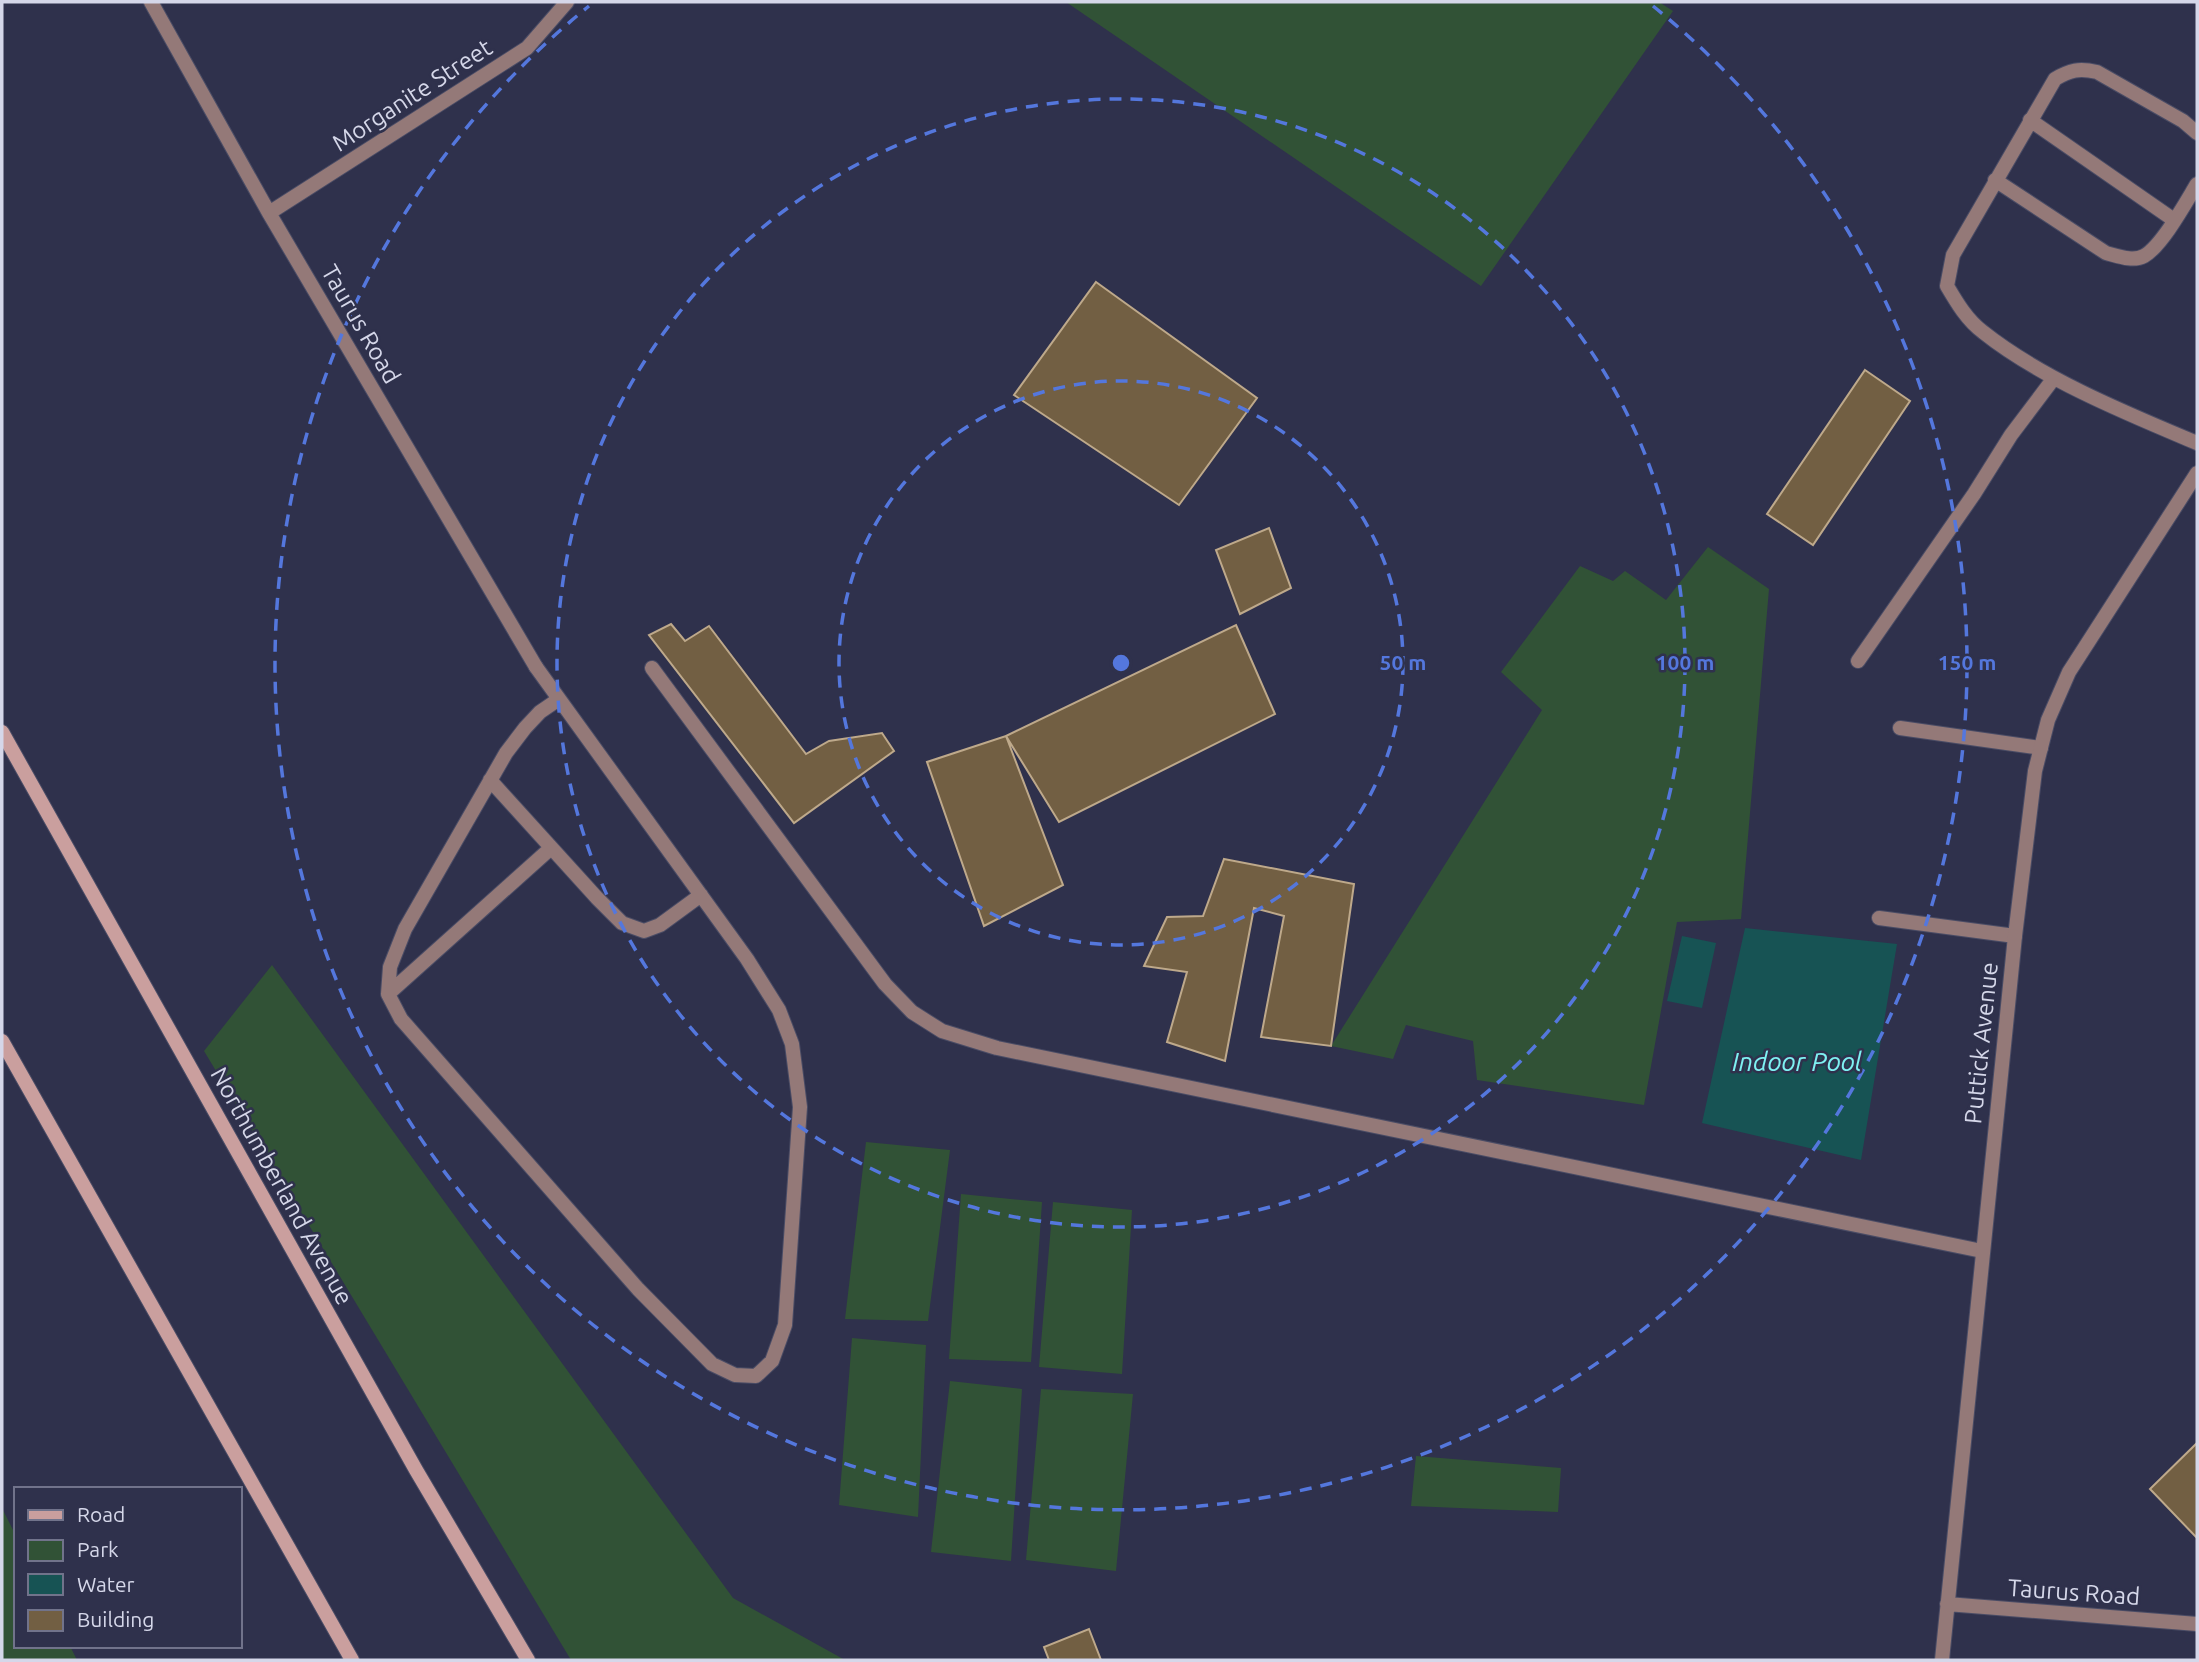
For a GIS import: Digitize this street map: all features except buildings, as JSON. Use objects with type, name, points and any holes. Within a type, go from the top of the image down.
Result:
[{"type":"main road","name":"Northumberland Avenue","points":[[2,732],[416,1470],[528,1660]]},
{"type":"main road","points":[[2,1041],[352,1660]]},
{"type":"street","name":"Taurus Road","points":[[151,2],[269,213],[536,667],[747,959],[779,1010],[793,1044],[800,1107],[785,1325],[772,1361],[755,1376],[735,1375],[712,1364],[638,1289],[401,1018],[388,994]]},
{"type":"street","name":"Morganite Street","points":[[269,213],[527,48],[567,2]]},
{"type":"street","points":[[2197,133],[2183,121],[2097,72],[2081,69],[2069,71],[2055,79],[1954,255],[1948,286],[1963,312],[1982,332],[2054,377],[2197,443]]},
{"type":"street","points":[[2030,120],[2174,219]]},
{"type":"street","points":[[1996,180],[2106,253],[2124,259],[2144,256],[2162,237],[2197,184]]},
{"type":"street","points":[[1858,661],[1974,494],[2011,435],[2054,377]]},
{"type":"street","name":"Puttick Avenue","points":[[1942,1660],[1982,1251],[2035,771],[2048,720],[2069,672],[2197,472]]},
{"type":"street","points":[[652,668],[885,984],[912,1013],[942,1031],[997,1048],[1982,1251]]},
{"type":"street","points":[[388,994],[390,967],[405,929],[490,780],[525,727],[559,699]]},
{"type":"street","points":[[1900,729],[2041,748]]},
{"type":"street","points":[[490,780],[622,923],[644,931],[660,925],[701,895]]},
{"type":"street","points":[[388,994],[551,848]]},
{"type":"street","points":[[1878,918],[2015,936]]},
{"type":"street","name":"Taurus Road","points":[[1947,1604],[2197,1624]]},
{"type":"green space","points":[[1066,2],[1659,2],[1673,11],[1481,286]]},
{"type":"green space","points":[[1708,547],[1769,589],[1741,919],[1677,922],[1644,1105],[1477,1080],[1473,1041],[1406,1025],[1393,1059],[1331,1046],[1542,710],[1501,672],[1580,566],[1613,581],[1625,571],[1666,600]]},
{"type":"green space","points":[[272,965],[733,1598],[845,1660],[571,1660],[204,1051]]},
{"type":"green space","points":[[866,1142],[950,1150],[928,1321],[845,1319]]},
{"type":"green space","points":[[961,1194],[1042,1202],[1031,1362],[949,1359]]},
{"type":"green space","points":[[1053,1202],[1132,1210],[1122,1374],[1039,1367]]},
{"type":"green space","points":[[852,1338],[926,1345],[918,1517],[839,1505]]},
{"type":"green space","points":[[950,1381],[1022,1389],[1011,1561],[931,1552]]},
{"type":"green space","points":[[1041,1389],[1133,1394],[1116,1571],[1026,1560]]},
{"type":"green space","points":[[1416,1456],[1561,1468],[1558,1512],[1411,1506]]},
{"type":"green space","points":[[2,1508],[14,1532],[14,1648],[71,1648],[77,1660],[2,1660]]},
{"type":"water","name":"Indoor Pool","points":[[1745,928],[1897,944],[1861,1160],[1702,1123]]},
{"type":"water","points":[[1682,936],[1716,943],[1702,1008],[1667,1001]]}]
